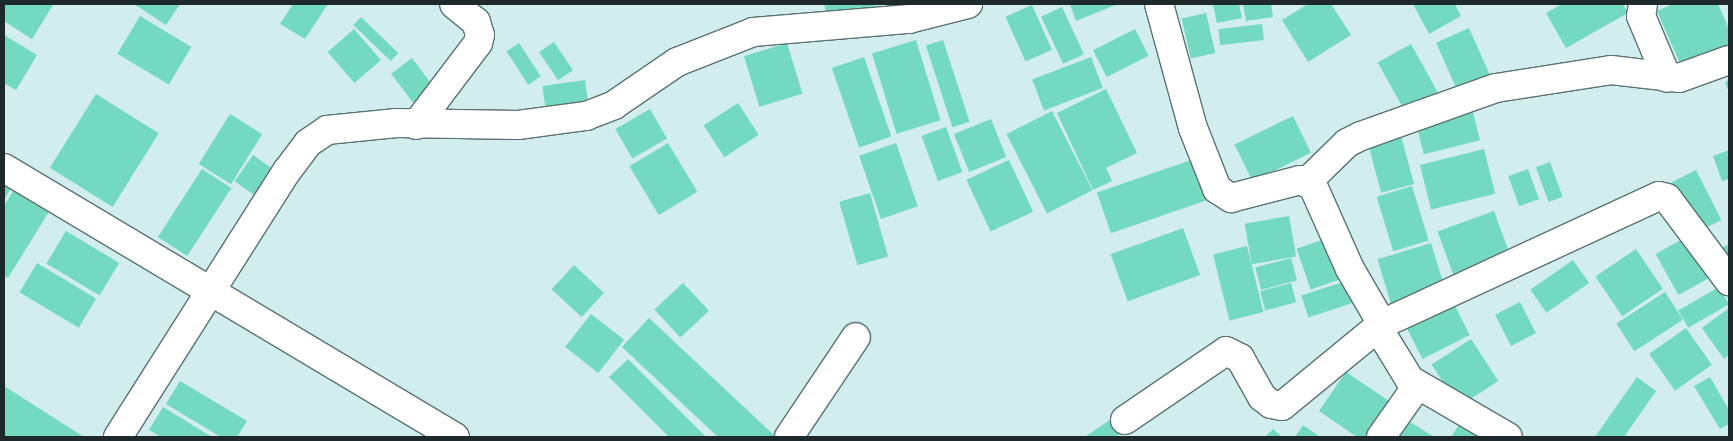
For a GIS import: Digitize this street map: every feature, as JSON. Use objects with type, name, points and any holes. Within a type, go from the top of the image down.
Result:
[{"type":"street","points":[[416,125],[478,43],[480,35],[476,22],[454,4]]},
{"type":"street","points":[[118,437],[308,143],[327,130],[397,123],[416,125],[518,125],[586,116],[614,105],[677,62],[754,32],[909,19],[968,4]]},
{"type":"street","points":[[1159,4],[1192,128],[1218,189],[1231,198],[1241,198],[1300,180],[1307,182],[1317,191],[1350,269],[1382,324],[1383,336],[1404,372],[1417,386],[1508,437]]},
{"type":"street","points":[[1643,4],[1641,16],[1667,78]]},
{"type":"street","points":[[1307,182],[1347,143],[1361,136],[1496,88],[1611,70],[1679,78],[1729,60]]},
{"type":"street","points":[[4,168],[212,290],[455,437]]},
{"type":"street","points":[[1125,420],[1226,351],[1240,358],[1262,397],[1271,404],[1282,406],[1382,324],[1659,196],[1668,198],[1729,281]]},
{"type":"street","points":[[789,437],[856,337]]},
{"type":"street","points":[[1381,437],[1417,386]]},
{"type":"building","points":[[4,4],[53,5],[32,39],[4,21]]},
{"type":"building","points":[[134,4],[180,4],[166,25]]},
{"type":"building","points":[[293,4],[328,4],[305,39],[280,24]]},
{"type":"building","points":[[824,4],[874,4],[875,8],[828,19]]},
{"type":"building","points":[[887,4],[927,4],[889,16]]},
{"type":"building","points":[[1070,4],[1118,4],[1076,21]]},
{"type":"building","points":[[1213,4],[1239,4],[1242,18],[1217,23]]},
{"type":"building","points":[[1243,4],[1271,4],[1273,17],[1246,21]]},
{"type":"building","points":[[1308,4],[1331,4],[1351,35],[1308,62],[1282,20]]},
{"type":"building","points":[[1413,4],[1455,4],[1461,16],[1429,34]]},
{"type":"building","points":[[1562,4],[1623,4],[1628,13],[1566,48],[1546,13]]},
{"type":"building","points":[[1673,4],[1718,4],[1729,29],[1729,48],[1682,68],[1657,11]]},
{"type":"building","points":[[1032,5],[1052,50],[1025,62],[1006,17]]},
{"type":"building","points":[[1062,7],[1084,54],[1063,64],[1041,17]]},
{"type":"building","points":[[1206,13],[1215,53],[1191,59],[1182,19]]},
{"type":"building","points":[[140,16],[191,47],[169,85],[117,54]]},
{"type":"building","points":[[361,17],[398,53],[391,61],[353,25]]},
{"type":"building","points":[[1262,24],[1264,40],[1220,45],[1218,29]]},
{"type":"building","points":[[1469,28],[1492,79],[1459,94],[1436,43]]},
{"type":"building","points":[[354,29],[381,60],[354,83],[328,52]]},
{"type":"building","points":[[1135,29],[1149,56],[1107,77],[1093,50]]},
{"type":"building","points":[[4,35],[37,55],[16,90],[4,83]]},
{"type":"building","points":[[916,40],[941,120],[897,134],[872,53]]},
{"type":"building","points":[[943,40],[970,122],[952,127],[926,46]]},
{"type":"building","points":[[554,42],[573,70],[558,80],[539,52]]},
{"type":"building","points":[[519,43],[541,77],[528,85],[506,51]]},
{"type":"building","points":[[787,43],[802,94],[759,107],[744,56]]},
{"type":"building","points":[[1411,44],[1438,92],[1404,111],[1378,62]]},
{"type":"building","points":[[864,57],[891,136],[859,147],[832,68]]},
{"type":"building","points":[[1091,57],[1103,88],[1044,110],[1032,80]]},
{"type":"building","points":[[412,58],[434,87],[413,102],[391,74]]},
{"type":"building","points":[[585,80],[589,109],[546,115],[542,86]]},
{"type":"building","points":[[1729,80],[1729,93],[1725,82]]},
{"type":"building","points":[[1106,89],[1137,153],[1106,168],[1112,181],[1093,190],[1057,113]]},
{"type":"building","points":[[96,94],[159,133],[113,207],[50,168]]},
{"type":"building","points":[[738,103],[759,135],[724,157],[704,125]]},
{"type":"building","points":[[650,109],[667,138],[632,158],[615,129]]},
{"type":"building","points":[[1052,111],[1092,190],[1047,213],[1007,134]]},
{"type":"building","points":[[1473,112],[1480,140],[1424,154],[1417,126]]},
{"type":"building","points":[[230,114],[262,134],[231,184],[199,164]]},
{"type":"building","points":[[1293,116],[1311,153],[1253,181],[1235,144]]},
{"type":"building","points":[[991,119],[1006,157],[969,172],[954,134]]},
{"type":"building","points":[[946,127],[962,172],[938,181],[922,136]]},
{"type":"building","points":[[1399,128],[1414,184],[1381,193],[1366,137]]},
{"type":"building","points":[[668,143],[697,192],[659,215],[629,166]]},
{"type":"building","points":[[896,143],[918,206],[881,219],[859,156]]},
{"type":"building","points":[[1484,149],[1495,194],[1431,210],[1420,165]]},
{"type":"building","points":[[1729,150],[1729,179],[1722,181],[1713,156]]},
{"type":"building","points":[[253,155],[280,174],[262,200],[235,181]]},
{"type":"building","points":[[1200,157],[1214,198],[1111,233],[1097,192]]},
{"type":"building","points":[[1009,160],[1033,212],[990,232],[966,180]]},
{"type":"building","points":[[1550,162],[1563,197],[1549,202],[1536,167]]},
{"type":"building","points":[[202,169],[231,188],[187,256],[158,237]]},
{"type":"building","points":[[1528,169],[1539,199],[1519,206],[1508,176]]},
{"type":"building","points":[[1696,170],[1721,220],[1696,233],[1671,183]]},
{"type":"building","points":[[4,176],[14,183],[4,200]]},
{"type":"building","points":[[1412,186],[1429,241],[1393,251],[1377,197]]},
{"type":"building","points":[[15,188],[50,210],[8,278],[4,275],[4,206]]},
{"type":"building","points":[[870,193],[888,256],[857,265],[839,202]]},
{"type":"building","points":[[1494,211],[1511,259],[1455,279],[1438,232]]},
{"type":"building","points":[[1289,216],[1296,256],[1252,264],[1245,224]]},
{"type":"building","points":[[1183,228],[1200,275],[1128,301],[1111,254]]},
{"type":"building","points":[[66,231],[119,263],[100,296],[46,264]]},
{"type":"building","points":[[1688,236],[1711,277],[1678,295],[1656,254]]},
{"type":"building","points":[[1325,239],[1339,280],[1311,289],[1297,249]]},
{"type":"building","points":[[1431,243],[1445,288],[1391,304],[1377,259]]},
{"type":"building","points":[[1729,244],[1729,265],[1720,249]]},
{"type":"building","points":[[1247,246],[1263,312],[1229,320],[1213,254]]},
{"type":"building","points":[[1636,249],[1663,289],[1622,316],[1595,276]]},
{"type":"building","points":[[1291,258],[1297,280],[1261,290],[1255,268]]},
{"type":"building","points":[[1573,260],[1589,283],[1546,313],[1530,290]]},
{"type":"building","points":[[37,263],[96,299],[79,328],[19,292]]},
{"type":"building","points":[[574,265],[604,293],[581,317],[551,289]]},
{"type":"building","points":[[1346,281],[1353,303],[1308,317],[1301,296]]},
{"type":"building","points":[[683,283],[709,311],[680,337],[654,310]]},
{"type":"building","points":[[1291,283],[1296,302],[1265,311],[1260,291]]},
{"type":"building","points":[[1719,287],[1729,304],[1688,328],[1678,310]]},
{"type":"building","points":[[1665,292],[1683,320],[1634,351],[1616,324]]},
{"type":"building","points":[[1453,302],[1470,335],[1423,359],[1406,326]]},
{"type":"building","points":[[1520,302],[1536,333],[1511,346],[1495,315]]},
{"type":"building","points":[[1729,308],[1729,355],[1724,359],[1702,328]]},
{"type":"building","points":[[591,314],[624,340],[598,373],[565,347]]},
{"type":"building","points":[[649,318],[776,437],[718,437],[622,347]]},
{"type":"building","points":[[1686,328],[1712,365],[1675,391],[1649,354]]},
{"type":"building","points":[[1471,339],[1498,381],[1459,407],[1432,365]]},
{"type":"building","points":[[628,359],[706,437],[669,437],[609,377]]},
{"type":"building","points":[[1346,372],[1395,405],[1373,437],[1357,437],[1319,411]]},
{"type":"building","points":[[1637,377],[1656,391],[1624,437],[1595,437]]},
{"type":"building","points":[[1710,377],[1729,410],[1729,424],[1720,429],[1694,386]]},
{"type":"building","points":[[180,381],[247,421],[237,437],[221,437],[166,404]]},
{"type":"building","points":[[4,386],[84,437],[4,437]]},
{"type":"building","points":[[163,407],[212,437],[161,437],[149,430]]},
{"type":"building","points":[[1111,419],[1121,434],[1115,437],[1085,437]]},
{"type":"building","points":[[1410,422],[1434,437],[1400,437]]},
{"type":"building","points":[[1303,425],[1320,437],[1295,437]]},
{"type":"building","points":[[1459,425],[1480,437],[1451,437]]},
{"type":"building","points":[[1273,429],[1282,437],[1265,437]]}]
